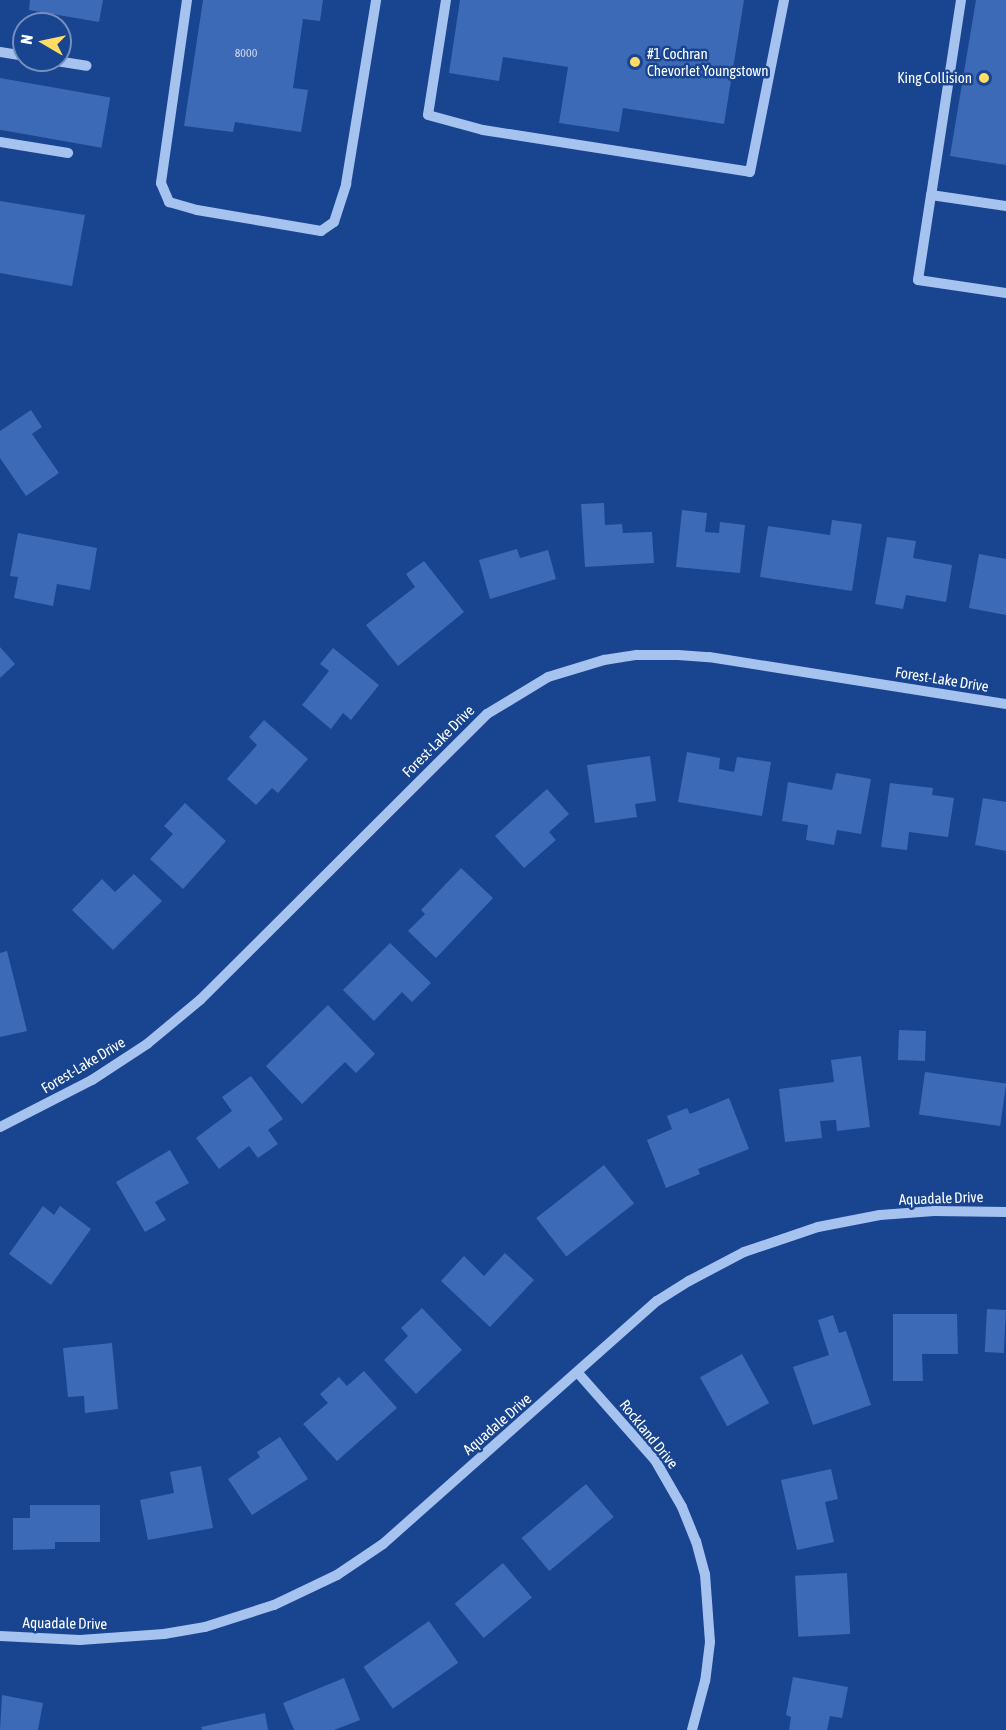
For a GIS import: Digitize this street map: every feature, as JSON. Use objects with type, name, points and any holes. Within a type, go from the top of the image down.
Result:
[{"type":"street","points":[[187,0],[161,183],[169,202],[197,210],[321,231],[334,222],[346,184],[376,0]]},
{"type":"street","points":[[446,0],[428,115],[483,130],[750,172],[784,0]]},
{"type":"street","points":[[961,0],[918,280],[1006,292]]},
{"type":"street","points":[[72,64],[87,66]]},
{"type":"street","points":[[0,142],[68,153]]},
{"type":"street","points":[[931,195],[1006,206]]},
{"type":"street","name":"Forest-Lake Drive","points":[[0,1127],[92,1080],[147,1044],[242,961],[487,714],[518,693],[548,677],[604,660],[637,655],[709,657],[1006,704]]},
{"type":"street","name":"Aquadale Drive","points":[[0,1636],[80,1640],[164,1634],[205,1627],[274,1605],[336,1575],[383,1544],[657,1301],[744,1252],[818,1227],[880,1215],[934,1211],[1006,1212]]},
{"type":"street","name":"Rockland Drive","points":[[578,1373],[655,1460],[682,1507],[696,1540],[705,1574],[710,1642],[705,1682],[692,1730]]},
{"type":"building","points":[[30,0],[103,0],[99,22],[72,17],[72,12],[29,10]]},
{"type":"building","points":[[203,0],[323,0],[320,21],[303,19],[293,88],[308,90],[301,132],[235,122],[233,132],[184,126]]},
{"type":"building","name":"#1 Cochran Chevorlet Youngstown","points":[[460,0],[744,0],[724,124],[623,108],[619,132],[559,123],[568,67],[503,57],[499,81],[449,73]]},
{"type":"building","name":"King Collision","points":[[976,0],[1006,0],[1006,165],[950,156]]},
{"type":"building","points":[[0,78],[110,97],[101,148],[0,130]]},
{"type":"building","points":[[0,201],[85,215],[72,286],[0,273]]},
{"type":"building","points":[[31,410],[42,427],[32,434],[59,473],[26,496],[0,458],[0,431]]},
{"type":"building","points":[[604,503],[605,525],[622,524],[623,533],[652,532],[654,563],[585,567],[581,504]]},
{"type":"building","points":[[682,510],[707,513],[705,532],[719,533],[720,522],[745,525],[740,573],[676,567]]},
{"type":"building","points":[[832,520],[862,524],[852,591],[760,577],[768,526],[830,535]]},
{"type":"building","points":[[18,533],[97,548],[90,590],[57,584],[53,606],[14,598],[18,577],[10,576]]},
{"type":"building","points":[[887,537],[916,541],[913,558],[952,565],[946,602],[906,595],[903,609],[875,604]]},
{"type":"building","points":[[517,549],[520,558],[548,550],[556,579],[490,599],[479,560]]},
{"type":"building","points":[[979,554],[1006,559],[1006,615],[969,608]]},
{"type":"building","points":[[424,561],[464,612],[398,666],[366,625],[415,587],[406,574]]},
{"type":"building","points":[[0,647],[15,664],[0,678]]},
{"type":"building","points":[[333,648],[379,685],[351,720],[343,713],[331,729],[302,705],[329,671],[320,664]]},
{"type":"building","points":[[264,720],[308,759],[278,793],[272,788],[256,805],[227,779],[257,745],[249,737]]},
{"type":"building","points":[[687,752],[720,758],[719,769],[734,772],[737,757],[771,762],[762,816],[678,802]]},
{"type":"building","points":[[650,756],[656,801],[635,804],[637,817],[595,823],[587,765]]},
{"type":"building","points":[[836,773],[871,779],[861,834],[837,830],[834,845],[806,840],[808,825],[782,821],[788,782],[832,790]]},
{"type":"building","points":[[890,783],[933,788],[932,795],[954,798],[948,837],[909,832],[907,850],[881,847]]},
{"type":"building","points":[[547,789],[569,814],[549,832],[556,840],[524,868],[495,836]]},
{"type":"building","points":[[983,798],[1006,802],[1006,851],[975,845]]},
{"type":"building","points":[[185,803],[226,841],[183,889],[150,859],[173,834],[164,826]]},
{"type":"building","points":[[461,868],[493,898],[436,958],[408,931],[425,914],[421,910]]},
{"type":"building","points":[[134,874],[162,901],[113,950],[72,910],[102,879],[115,892]]},
{"type":"building","points":[[390,943],[431,983],[412,1002],[402,992],[374,1021],[343,990]]},
{"type":"building","points":[[7,951],[27,1031],[0,1037],[0,953]]},
{"type":"building","points":[[328,1005],[375,1054],[356,1073],[345,1062],[302,1104],[266,1066]]},
{"type":"building","points":[[899,1030],[926,1031],[925,1061],[898,1060]]},
{"type":"building","points":[[861,1056],[870,1127],[837,1131],[836,1120],[820,1121],[822,1138],[785,1142],[779,1089],[834,1082],[831,1060]]},
{"type":"building","points":[[925,1072],[1006,1083],[1000,1126],[919,1115]]},
{"type":"building","points":[[251,1076],[283,1119],[268,1130],[278,1144],[258,1158],[249,1146],[219,1169],[196,1138],[232,1111],[222,1097]]},
{"type":"building","points":[[729,1098],[749,1149],[698,1169],[700,1174],[666,1188],[647,1140],[672,1129],[667,1116],[687,1108],[690,1114]]},
{"type":"building","points":[[170,1150],[189,1183],[155,1202],[166,1220],[145,1232],[116,1182]]},
{"type":"building","points":[[604,1165],[634,1204],[566,1257],[536,1218]]},
{"type":"building","points":[[43,1206],[54,1215],[60,1206],[91,1229],[51,1285],[9,1254]]},
{"type":"building","points":[[505,1253],[534,1280],[490,1327],[441,1281],[464,1256],[484,1276]]},
{"type":"building","points":[[422,1308],[462,1350],[416,1394],[384,1360],[408,1336],[401,1328]]},
{"type":"building","points":[[987,1309],[1006,1310],[1004,1353],[985,1352]]},
{"type":"building","points":[[893,1314],[957,1314],[958,1354],[922,1354],[923,1381],[893,1381]]},
{"type":"building","points":[[833,1315],[839,1333],[846,1331],[871,1405],[813,1425],[793,1367],[829,1355],[818,1320]]},
{"type":"building","points":[[112,1343],[118,1409],[85,1413],[84,1396],[68,1397],[63,1348]]},
{"type":"building","points":[[742,1354],[769,1403],[727,1426],[700,1377]]},
{"type":"building","points":[[364,1371],[397,1408],[337,1461],[303,1424],[328,1403],[320,1394],[339,1377],[347,1386]]},
{"type":"building","points":[[280,1437],[308,1479],[252,1515],[228,1479],[260,1457],[257,1452]]},
{"type":"building","points":[[201,1466],[213,1528],[148,1540],[140,1500],[174,1493],[170,1472]]},
{"type":"building","points":[[831,1469],[838,1499],[825,1502],[834,1542],[797,1550],[781,1480]]},
{"type":"building","points":[[586,1484],[614,1517],[549,1571],[522,1538]]},
{"type":"building","points":[[30,1505],[100,1505],[100,1542],[55,1542],[55,1549],[13,1550],[13,1518],[30,1518]]},
{"type":"building","points":[[503,1563],[532,1597],[484,1638],[455,1603]]},
{"type":"building","points":[[847,1573],[850,1634],[798,1637],[795,1576]]},
{"type":"building","points":[[429,1621],[458,1663],[393,1709],[363,1667]]},
{"type":"building","points":[[793,1677],[848,1687],[842,1718],[830,1716],[827,1730],[789,1730],[791,1717],[786,1715]]},
{"type":"building","points":[[344,1678],[360,1720],[334,1730],[294,1730],[283,1703]]},
{"type":"building","points":[[2,1695],[43,1703],[38,1730],[0,1730]]},
{"type":"building","points":[[265,1713],[268,1730],[202,1730],[201,1727]]},
{"type":"place","name":"#1 Cochran Chevorlet Youngstown","points":[[635,62]]},
{"type":"place","name":"King Collision","points":[[984,78]]}]
